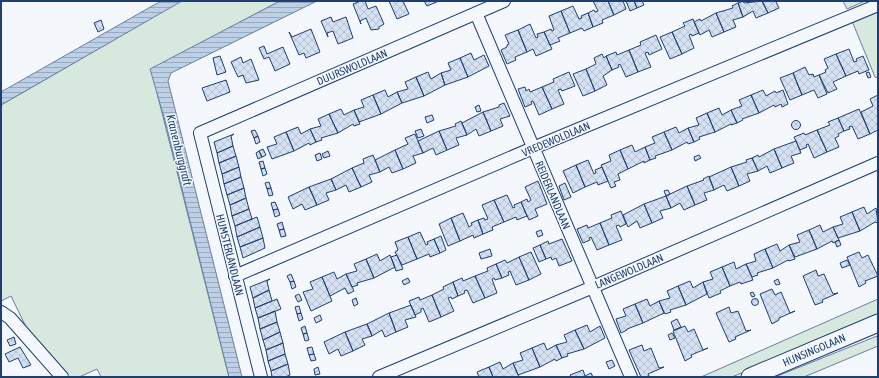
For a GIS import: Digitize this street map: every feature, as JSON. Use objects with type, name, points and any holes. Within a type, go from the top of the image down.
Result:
[{"type":"street","name":"DUURSWOLDLAAN","points":[[200,133],[504,1]]},
{"type":"street","name":"VREDEWOLDLAAN","points":[[235,276],[533,148],[878,5]]},
{"type":"street","name":"REIDERLANDLAAN","points":[[476,13],[631,377]]},
{"type":"street","name":"HUMSTERLANDLAAN","points":[[200,133],[261,377]]},
{"type":"street","name":"LANGEWOLDLAAN","points":[[379,377],[593,287],[878,163]]},
{"type":"street","points":[[1,312],[10,318],[62,377]]},
{"type":"street","name":"HUNSINGOLAAN","points":[[750,377],[878,323]]},
{"type":"shaded area","points":[[174,1],[280,1],[165,62],[157,93],[229,377],[101,377],[97,369],[79,377],[67,377],[28,331],[11,296],[1,301],[1,105],[143,23]]},
{"type":"shaded area","points":[[843,1],[865,1],[847,9]]},
{"type":"shaded area","points":[[878,11],[878,78],[875,77],[852,21]]},
{"type":"shaded area","points":[[878,299],[878,315],[732,377],[701,377]]},
{"type":"shaded area","points":[[877,336],[878,346],[804,377],[775,377]]},
{"type":"water","points":[[161,1],[182,1],[1,105],[1,92]]},
{"type":"water","name":"Kranenburggraft","points":[[280,1],[317,1],[171,73],[168,81],[242,377],[229,377],[165,121],[150,69]]},
{"type":"building","points":[[365,1],[368,9],[376,6],[384,24],[379,27],[379,29],[371,30],[366,18],[360,21],[361,24],[353,4]]},
{"type":"building","points":[[389,1],[403,1],[409,14],[397,19]]},
{"type":"building","points":[[424,1],[439,1],[427,6]]},
{"type":"building","points":[[593,1],[608,1],[614,15],[602,20],[603,23],[593,27],[588,13],[594,10],[595,12],[598,11]]},
{"type":"building","points":[[608,1],[623,1],[626,9],[614,15]]},
{"type":"building","points":[[626,1],[634,1],[637,8],[630,11]]},
{"type":"building","points":[[634,1],[642,1],[644,5],[637,8]]},
{"type":"building","points":[[743,1],[744,3],[762,1],[768,13],[756,18],[753,11],[743,17],[738,3]]},
{"type":"building","points":[[762,1],[778,1],[776,2],[779,8],[768,13]]},
{"type":"building","points":[[738,3],[743,17],[733,20],[736,27],[724,32],[716,13],[733,8],[732,6]]},
{"type":"building","points":[[573,6],[579,19],[582,18],[581,16],[588,13],[593,27],[584,31],[582,28],[570,33],[561,11]]},
{"type":"building","points":[[561,11],[570,33],[558,38],[560,41],[550,45],[544,32],[551,29],[552,31],[554,30],[549,16]]},
{"type":"building","points":[[716,13],[724,32],[712,37],[709,30],[700,35],[694,22],[700,19],[701,21]]},
{"type":"building","points":[[331,17],[333,22],[346,17],[353,38],[338,44],[333,31],[327,33],[328,37],[321,21]]},
{"type":"building","points":[[693,19],[699,33],[692,36],[691,34],[689,35],[694,48],[682,54],[672,32],[685,26],[683,23]]},
{"type":"building","points":[[101,20],[104,29],[98,32],[94,23]]},
{"type":"building","points":[[530,24],[536,38],[538,37],[537,34],[544,32],[552,49],[536,56],[533,49],[527,52],[518,30]]},
{"type":"building","points":[[311,29],[320,52],[306,58],[304,53],[299,55],[289,32],[292,37]]},
{"type":"building","points":[[518,30],[527,52],[515,57],[516,60],[507,64],[501,50],[509,44],[505,35]]},
{"type":"building","points":[[672,32],[682,54],[670,59],[660,37]]},
{"type":"building","points":[[656,35],[662,49],[649,55],[648,52],[645,53],[651,67],[638,72],[629,50],[641,45],[640,42]]},
{"type":"building","points":[[264,46],[267,54],[283,47],[290,64],[275,71],[269,57],[264,59],[259,48]]},
{"type":"building","points":[[849,49],[854,62],[857,61],[856,59],[863,56],[869,70],[859,74],[858,71],[846,76],[836,54]]},
{"type":"building","points":[[629,50],[638,72],[626,77],[620,64],[618,65],[619,67],[612,70],[606,56],[616,52],[617,55]]},
{"type":"building","points":[[471,53],[474,60],[484,55],[489,66],[468,77],[460,58]]},
{"type":"building","points":[[602,54],[604,58],[606,56],[612,70],[603,76],[607,85],[595,91],[586,69],[596,64],[594,58]]},
{"type":"building","points":[[836,54],[846,76],[833,82],[837,89],[828,93],[819,75],[826,72],[825,70],[828,68],[824,59]]},
{"type":"building","points":[[220,56],[226,72],[217,75],[213,58]]},
{"type":"building","points":[[241,57],[243,63],[251,59],[259,80],[246,83],[243,75],[238,77],[231,62]]},
{"type":"building","points":[[460,58],[468,77],[445,85],[441,73],[451,70],[448,63]]},
{"type":"building","points":[[805,67],[809,75],[813,74],[814,77],[819,75],[827,94],[818,98],[814,90],[802,95],[793,73]]},
{"type":"building","points":[[586,69],[595,91],[583,96],[573,74]]},
{"type":"building","points":[[428,72],[431,79],[441,73],[445,85],[424,96],[416,77]]},
{"type":"building","points":[[569,72],[575,86],[562,91],[561,89],[558,90],[564,104],[552,109],[542,87],[554,82],[553,79]]},
{"type":"building","points":[[869,72],[871,77],[868,78],[866,73]]},
{"type":"building","points":[[793,73],[802,95],[790,100],[780,78]]},
{"type":"building","points":[[416,77],[424,96],[402,103],[397,92],[408,89],[405,82]]},
{"type":"building","points":[[226,80],[230,92],[207,101],[202,88]]},
{"type":"building","points":[[525,87],[526,91],[529,89],[530,92],[542,87],[552,109],[539,115],[533,101],[531,102],[532,104],[525,107],[518,89]]},
{"type":"building","points":[[385,90],[388,97],[397,92],[402,103],[381,114],[373,95]]},
{"type":"building","points":[[763,90],[766,96],[775,91],[776,93],[783,90],[788,104],[782,107],[781,104],[775,107],[774,105],[759,113],[751,95]]},
{"type":"building","points":[[373,95],[381,114],[359,122],[354,110],[364,107],[361,100]]},
{"type":"building","points":[[751,95],[759,113],[742,119],[743,120],[737,123],[731,110],[742,106],[739,100]]},
{"type":"building","points":[[878,95],[878,130],[870,134],[861,112],[873,106],[870,99]]},
{"type":"building","points":[[504,103],[510,116],[500,119],[503,126],[491,131],[483,112],[499,107],[499,105]]},
{"type":"building","points":[[479,105],[481,111],[477,112],[475,107]]},
{"type":"building","points":[[719,108],[722,115],[731,110],[737,123],[731,124],[715,132],[707,113]]},
{"type":"building","points":[[341,109],[344,115],[354,110],[360,124],[354,126],[353,124],[338,133],[329,114]]},
{"type":"building","points":[[859,109],[870,134],[858,139],[852,126],[849,127],[850,129],[844,131],[838,118]]},
{"type":"building","points":[[483,112],[491,131],[479,136],[476,129],[467,135],[462,123]]},
{"type":"building","points":[[707,113],[715,132],[699,137],[700,139],[694,142],[688,128],[699,125],[696,118]]},
{"type":"building","points":[[329,114],[338,133],[321,138],[322,140],[316,142],[310,129],[321,126],[318,119]]},
{"type":"building","points":[[432,115],[434,120],[427,123],[425,117]]},
{"type":"building","points":[[838,118],[844,131],[838,134],[839,136],[835,138],[839,147],[827,152],[817,130],[830,125],[828,122]]},
{"type":"building","points":[[461,121],[467,135],[456,138],[459,145],[447,150],[439,131],[456,126],[455,124]]},
{"type":"building","points":[[794,121],[798,121],[800,125],[798,129],[794,129],[792,127],[792,123]]},
{"type":"building","points":[[298,127],[301,134],[310,129],[316,142],[310,145],[309,143],[294,151],[286,132]]},
{"type":"building","points":[[676,127],[679,133],[688,128],[694,142],[688,144],[687,142],[672,150],[664,132]]},
{"type":"building","points":[[421,129],[424,136],[418,138],[415,131]]},
{"type":"building","points":[[255,130],[258,136],[254,138],[251,131]]},
{"type":"building","points":[[817,130],[827,152],[814,158],[808,144],[806,145],[807,147],[800,150],[794,137],[804,133],[805,135]]},
{"type":"building","points":[[439,131],[447,150],[436,155],[433,148],[423,153],[418,141]]},
{"type":"building","points":[[286,132],[294,151],[272,159],[267,147],[277,144],[274,137]]},
{"type":"building","points":[[664,132],[672,150],[655,156],[656,158],[650,160],[645,147],[655,143],[652,137]]},
{"type":"building","points":[[234,134],[231,136],[233,146],[217,153],[214,142]]},
{"type":"building","points":[[415,134],[423,153],[413,156],[416,163],[403,169],[395,150],[408,144],[405,138]]},
{"type":"building","points":[[258,136],[260,142],[256,144],[254,138]]},
{"type":"building","points":[[796,141],[801,153],[791,156],[794,163],[782,168],[774,149]]},
{"type":"building","points":[[632,145],[635,152],[645,147],[650,160],[644,163],[644,161],[628,169],[620,150]]},
{"type":"building","points":[[233,146],[236,156],[219,163],[217,153]]},
{"type":"building","points":[[263,149],[266,155],[262,157],[259,151]]},
{"type":"building","points":[[774,149],[782,168],[770,173],[767,166],[758,171],[752,158],[758,155],[759,157]]},
{"type":"building","points":[[395,150],[403,169],[392,173],[389,167],[380,172],[375,160]]},
{"type":"building","points":[[620,150],[628,169],[618,174],[620,180],[614,182],[616,186],[611,188],[601,165],[611,161],[609,155]]},
{"type":"building","points":[[259,151],[262,157],[258,159],[256,153]]},
{"type":"building","points":[[328,151],[330,156],[324,158],[322,154]]},
{"type":"building","points":[[320,153],[322,159],[317,161],[315,155]]},
{"type":"building","points":[[373,155],[380,172],[369,175],[372,182],[361,187],[352,168],[364,163],[363,159]]},
{"type":"building","points":[[699,155],[701,158],[695,161],[694,157]]},
{"type":"building","points":[[236,156],[239,167],[222,174],[219,163]]},
{"type":"building","points":[[752,158],[758,171],[747,174],[750,181],[739,186],[731,167],[747,162],[746,160]]},
{"type":"building","points":[[588,160],[594,174],[596,173],[595,170],[602,167],[608,181],[598,185],[597,182],[585,187],[576,165]]},
{"type":"building","points":[[263,161],[265,168],[261,169],[259,162]]},
{"type":"building","points":[[576,165],[585,187],[573,193],[563,171]]},
{"type":"building","points":[[239,167],[241,177],[224,184],[222,174]]},
{"type":"building","points":[[731,167],[739,186],[727,191],[724,185],[714,190],[709,177]]},
{"type":"building","points":[[265,168],[267,174],[263,176],[261,169]]},
{"type":"building","points":[[352,168],[361,187],[349,192],[346,185],[336,190],[331,179]]},
{"type":"building","points":[[709,176],[714,190],[704,193],[707,200],[695,205],[687,186],[704,180],[703,179]]},
{"type":"building","points":[[241,177],[244,188],[227,195],[224,184]]},
{"type":"building","points":[[331,179],[336,190],[326,193],[329,200],[317,205],[309,187]]},
{"type":"building","points":[[538,181],[547,204],[535,209],[538,216],[529,220],[521,202],[527,199],[528,202],[531,200],[525,187]]},
{"type":"building","points":[[269,182],[271,188],[267,189],[265,183]]},
{"type":"building","points":[[565,183],[571,197],[564,200],[559,186]]},
{"type":"building","points":[[687,186],[695,205],[684,210],[680,203],[671,208],[666,196]]},
{"type":"building","points":[[309,187],[317,205],[305,210],[302,204],[293,209],[288,197]]},
{"type":"building","points":[[244,188],[246,198],[230,205],[227,195]]},
{"type":"building","points":[[271,188],[273,195],[269,196],[267,189]]},
{"type":"building","points":[[668,190],[670,194],[666,196],[664,191]]},
{"type":"building","points":[[507,195],[513,208],[515,207],[514,205],[521,202],[527,216],[517,220],[516,217],[504,222],[494,200]]},
{"type":"building","points":[[666,196],[671,208],[660,211],[663,218],[652,223],[644,204]]},
{"type":"building","points":[[246,198],[249,209],[232,216],[230,205]]},
{"type":"building","points":[[494,200],[504,222],[492,227],[493,230],[483,234],[478,220],[484,218],[485,220],[488,219],[482,205]]},
{"type":"building","points":[[275,202],[278,209],[273,210],[271,203]]},
{"type":"building","points":[[644,204],[652,223],[640,228],[637,221],[628,227],[623,215]]},
{"type":"building","points":[[864,207],[867,214],[876,208],[878,223],[875,222],[860,231],[852,212]]},
{"type":"building","points":[[249,209],[252,219],[235,226],[232,216]]},
{"type":"building","points":[[278,209],[280,215],[275,217],[273,210]]},
{"type":"building","points":[[621,211],[626,224],[620,227],[619,225],[616,226],[622,240],[609,245],[600,223],[612,218],[611,215]]},
{"type":"building","points":[[852,212],[860,231],[838,238],[833,227],[843,224],[840,217]]},
{"type":"building","points":[[463,213],[469,227],[472,225],[471,223],[478,220],[483,234],[474,238],[473,235],[460,241],[451,218]]},
{"type":"building","points":[[257,217],[260,227],[237,237],[235,226]]},
{"type":"building","points":[[451,218],[460,241],[448,246],[439,224]]},
{"type":"building","points":[[282,222],[284,229],[279,230],[277,224]]},
{"type":"building","points":[[600,223],[609,245],[597,250],[591,237],[589,238],[590,240],[583,243],[577,229],[587,225],[588,228]]},
{"type":"building","points":[[820,225],[823,232],[833,227],[839,240],[833,243],[832,241],[817,249],[809,230]]},
{"type":"building","points":[[260,227],[263,238],[240,247],[237,237]]},
{"type":"building","points":[[284,229],[286,236],[281,237],[279,230]]},
{"type":"building","points":[[541,230],[543,235],[538,237],[536,232]]},
{"type":"building","points":[[809,230],[817,249],[795,257],[789,245],[800,242],[797,235]]},
{"type":"building","points":[[420,232],[426,245],[428,244],[427,242],[434,239],[440,253],[430,257],[429,254],[417,259],[408,237]]},
{"type":"building","points":[[441,236],[446,250],[440,253],[434,239]]},
{"type":"building","points":[[408,237],[417,259],[402,265],[395,252],[398,250],[395,242]]},
{"type":"building","points":[[263,238],[265,248],[243,258],[240,247]]},
{"type":"building","points":[[562,239],[572,261],[559,266],[556,258],[552,260],[551,257],[546,259],[540,245],[548,241],[549,244]]},
{"type":"building","points":[[839,240],[841,245],[837,247],[835,242]]},
{"type":"building","points":[[777,244],[780,251],[789,245],[795,259],[788,260],[773,268],[765,249]]},
{"type":"building","points":[[540,245],[546,259],[539,262],[533,248]]},
{"type":"building","points":[[490,249],[492,256],[481,259],[479,253]]},
{"type":"building","points":[[765,249],[773,268],[757,273],[758,275],[752,277],[746,264],[756,261],[754,254]]},
{"type":"building","points":[[531,252],[541,274],[529,280],[519,257]]},
{"type":"building","points":[[859,252],[862,258],[868,255],[878,276],[865,281],[866,283],[859,287],[847,257]]},
{"type":"building","points":[[377,254],[380,261],[390,255],[395,267],[374,278],[366,259]]},
{"type":"building","points":[[397,255],[403,269],[396,271],[391,257]]},
{"type":"building","points":[[519,257],[529,280],[516,285],[510,271],[508,272],[509,275],[502,278],[496,264],[505,260],[507,263]]},
{"type":"building","points":[[366,259],[374,278],[357,283],[358,285],[352,287],[346,274],[357,271],[354,264]]},
{"type":"building","points":[[847,260],[850,265],[842,268],[840,263]]},
{"type":"building","points":[[734,262],[736,269],[746,264],[753,280],[741,284],[740,282],[730,286],[722,267]]},
{"type":"building","points":[[496,264],[502,278],[495,280],[494,278],[492,279],[497,293],[485,298],[475,276],[488,271],[487,268]]},
{"type":"building","points":[[722,267],[730,286],[720,291],[721,293],[709,298],[703,282],[713,279],[710,272]]},
{"type":"building","points":[[816,270],[818,276],[824,274],[833,294],[838,293],[815,305],[803,276]]},
{"type":"building","points":[[334,272],[337,279],[346,274],[354,291],[348,294],[345,288],[330,296],[322,277]]},
{"type":"building","points":[[291,274],[294,281],[290,282],[287,276]]},
{"type":"building","points":[[475,276],[485,298],[473,303],[467,290],[464,291],[465,293],[458,296],[453,282],[462,278],[463,281]]},
{"type":"building","points":[[322,277],[332,301],[311,311],[303,292],[313,289],[310,282]]},
{"type":"building","points":[[408,278],[410,282],[404,285],[402,281]]},
{"type":"building","points":[[270,279],[267,281],[269,290],[253,298],[250,287]]},
{"type":"building","points":[[778,279],[780,284],[776,285],[774,281]]},
{"type":"building","points":[[294,281],[296,287],[292,289],[290,282]]},
{"type":"building","points":[[690,281],[693,288],[703,282],[707,294],[686,305],[678,286]]},
{"type":"building","points":[[453,282],[458,296],[452,299],[451,297],[448,298],[454,311],[441,317],[432,295],[444,289],[443,287]]},
{"type":"building","points":[[678,286],[686,305],[670,310],[671,312],[665,314],[659,301],[670,298],[667,291]]},
{"type":"building","points":[[772,289],[775,295],[781,292],[790,313],[795,311],[779,318],[779,320],[772,324],[760,294]]},
{"type":"building","points":[[269,290],[272,301],[255,308],[253,298]]},
{"type":"building","points":[[753,292],[755,296],[752,297],[750,293]]},
{"type":"building","points":[[299,294],[302,300],[298,302],[295,296]]},
{"type":"building","points":[[432,295],[441,317],[429,322],[423,308],[421,309],[421,312],[415,315],[409,301],[419,297],[420,300]]},
{"type":"building","points":[[356,298],[358,304],[354,306],[352,300]]},
{"type":"building","points":[[277,299],[281,309],[258,318],[255,308]]},
{"type":"building","points":[[647,299],[650,306],[659,301],[664,313],[643,323],[635,304]]},
{"type":"building","points":[[755,299],[758,302],[755,305],[752,302]]},
{"type":"building","points":[[635,304],[643,323],[621,333],[616,319],[626,316],[623,309]]},
{"type":"building","points":[[411,305],[416,317],[405,320],[408,327],[396,332],[389,313]]},
{"type":"building","points":[[299,306],[301,313],[297,314],[295,307]]},
{"type":"building","points":[[729,307],[731,313],[738,311],[746,331],[751,330],[735,337],[736,339],[729,342],[716,313]]},
{"type":"building","points":[[275,311],[277,322],[260,329],[258,318]]},
{"type":"building","points":[[301,313],[303,319],[299,321],[297,314]]},
{"type":"building","points":[[389,313],[396,332],[385,337],[382,330],[372,336],[367,324]]},
{"type":"building","points":[[320,315],[322,320],[316,323],[314,318]]},
{"type":"building","points":[[677,319],[681,327],[674,330],[671,322]]},
{"type":"building","points":[[277,322],[280,332],[263,340],[260,329]]},
{"type":"building","points":[[367,324],[372,336],[362,339],[365,345],[353,351],[345,332]]},
{"type":"building","points":[[587,325],[590,332],[600,326],[605,338],[584,349],[575,330]]},
{"type":"building","points":[[305,326],[307,333],[303,334],[301,328]]},
{"type":"building","points":[[685,326],[688,332],[694,329],[703,350],[708,348],[691,355],[692,357],[685,361],[673,331]]},
{"type":"building","points":[[575,330],[584,349],[567,354],[568,356],[562,358],[556,345],[567,342],[564,335]]},
{"type":"building","points":[[280,332],[283,343],[266,350],[263,340]]},
{"type":"building","points":[[345,332],[353,351],[341,356],[338,349],[329,354],[324,342]]},
{"type":"building","points":[[307,333],[309,340],[305,341],[303,334]]},
{"type":"building","points":[[672,333],[675,338],[670,340],[668,335]]},
{"type":"building","points":[[14,337],[16,344],[10,346],[7,340]]},
{"type":"building","points":[[283,343],[285,354],[268,361],[266,350]]},
{"type":"building","points":[[544,343],[547,350],[556,345],[562,358],[556,361],[555,359],[540,367],[532,348]]},
{"type":"building","points":[[642,345],[644,351],[651,348],[659,368],[664,367],[648,374],[649,376],[647,377],[641,377],[629,350]]},
{"type":"building","points":[[20,347],[31,365],[23,368],[18,358],[9,362],[5,354]]},
{"type":"building","points":[[312,347],[314,354],[309,355],[307,348]]},
{"type":"building","points":[[532,348],[540,367],[518,375],[513,363],[523,360],[520,353]]},
{"type":"building","points":[[285,354],[288,364],[271,371],[268,361]]},
{"type":"building","points":[[314,354],[316,360],[311,361],[309,355]]},
{"type":"building","points":[[612,360],[615,366],[609,369],[606,362]]},
{"type":"building","points":[[500,362],[503,369],[513,363],[519,377],[493,377],[489,367]]},
{"type":"building","points":[[288,364],[290,375],[285,377],[272,377],[271,371]]},
{"type":"building","points":[[318,367],[320,374],[315,375],[314,369]]},
{"type":"building","points":[[489,367],[493,377],[479,377],[477,372]]},
{"type":"building","points":[[583,370],[585,376],[591,373],[593,377],[571,377],[570,375]]}]
